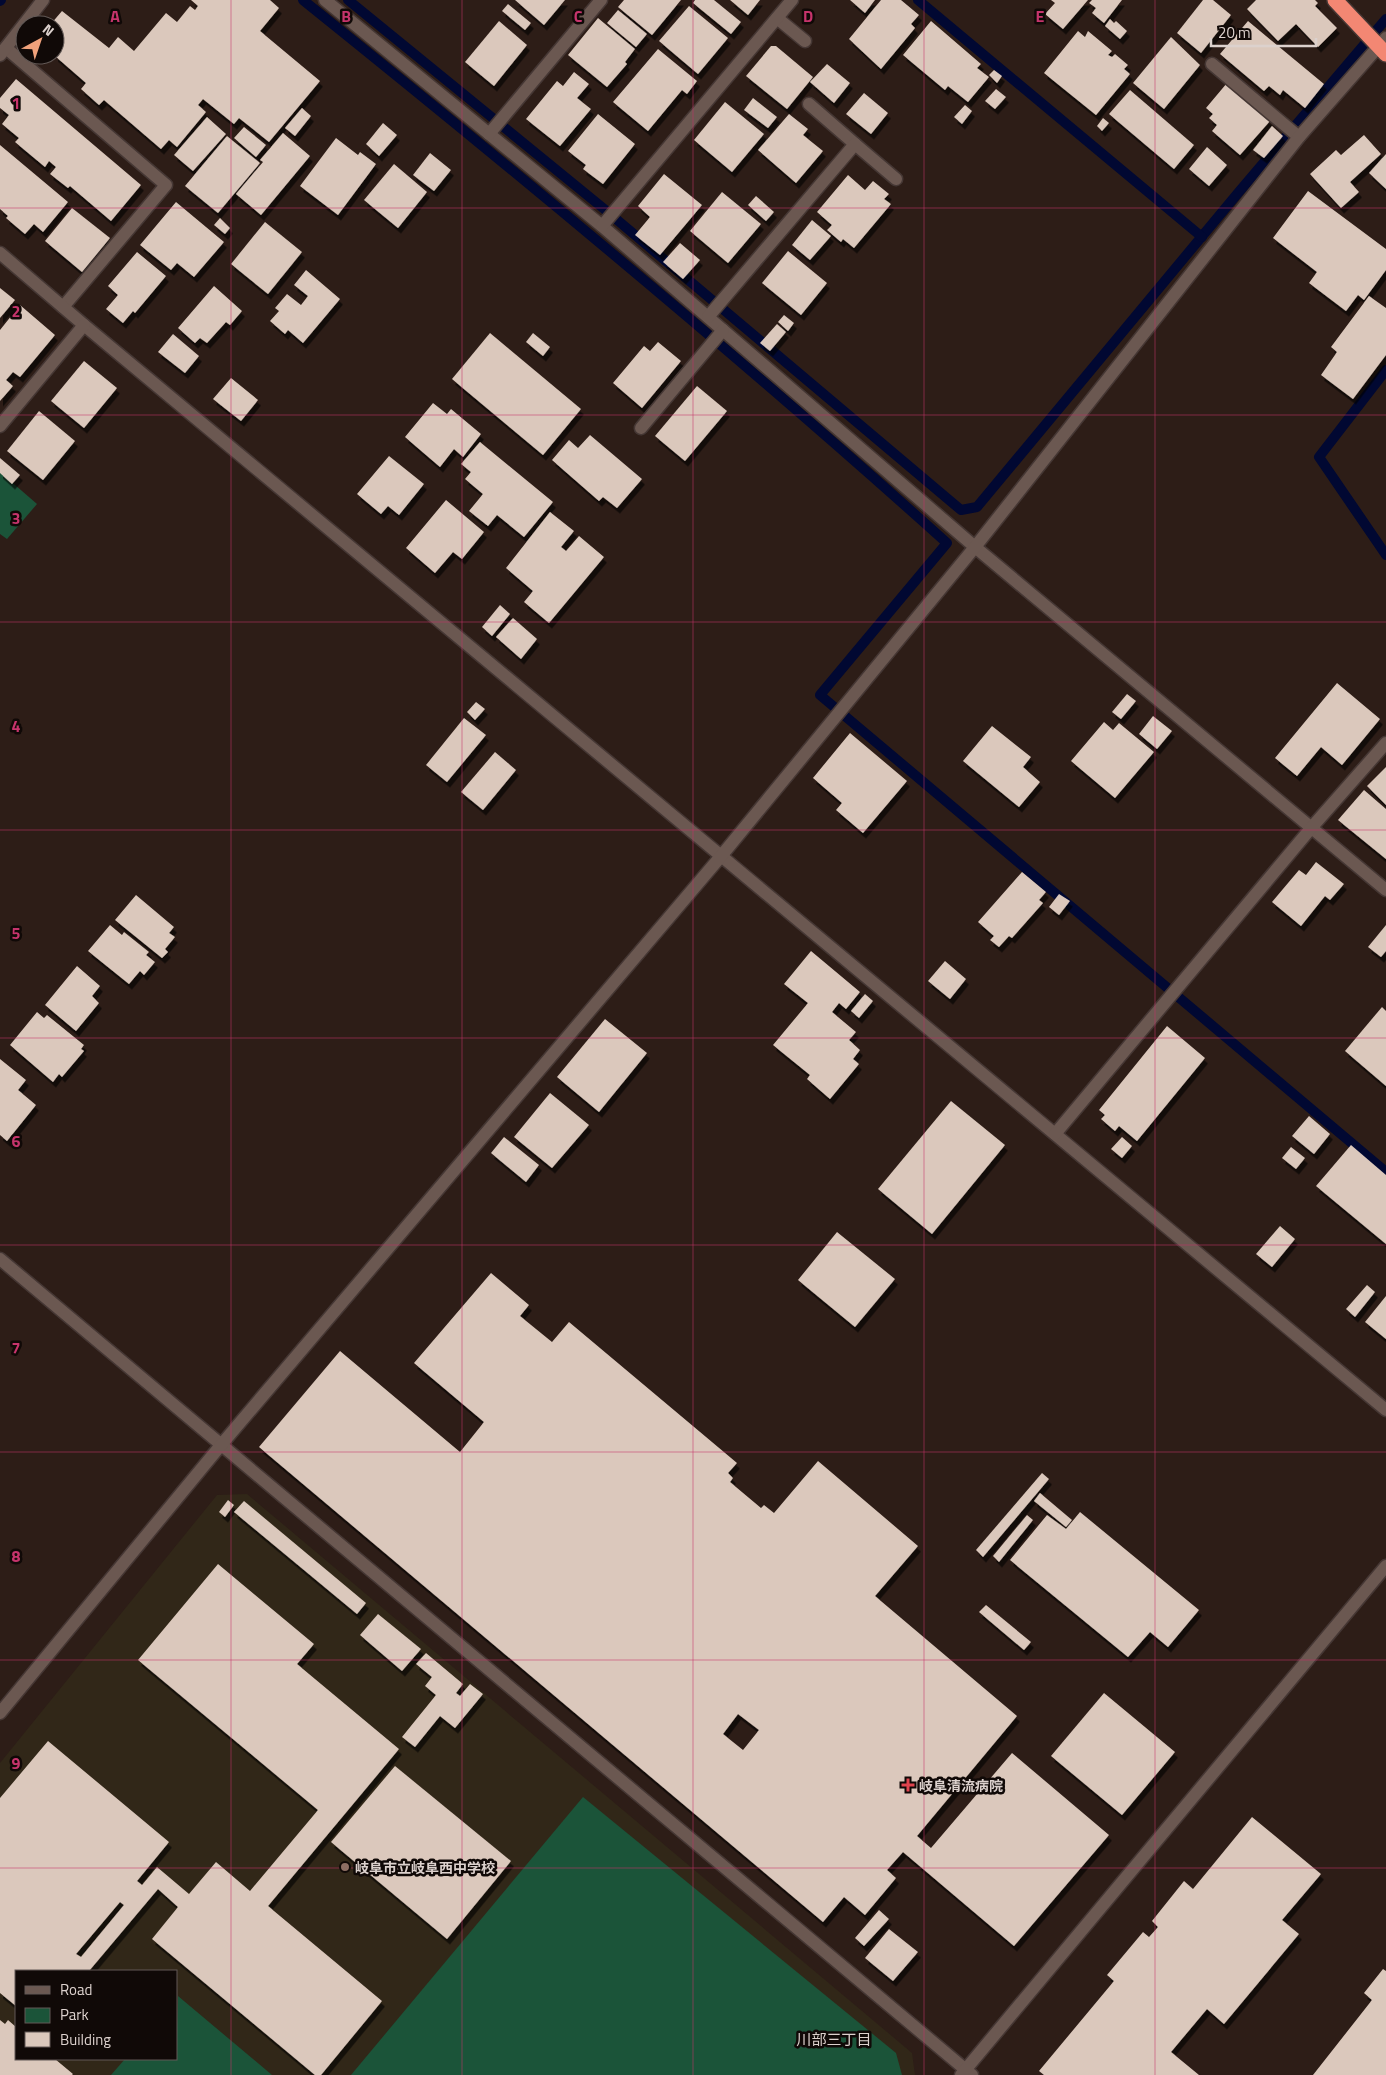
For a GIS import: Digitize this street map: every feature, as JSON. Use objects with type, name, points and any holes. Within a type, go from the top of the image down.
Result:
[{"type":"highway","points":[[1335,0],[1384,46]]},
{"type":"street","points":[[43,0],[3,52],[166,186],[64,307]]},
{"type":"street","points":[[325,0],[602,226],[975,548],[1386,890]]},
{"type":"street","points":[[489,134],[601,0]]},
{"type":"street","points":[[602,226],[792,0]]},
{"type":"street","points":[[777,18],[805,41]]},
{"type":"street","points":[[0,1713],[221,1445],[722,855],[975,548],[1299,137],[1384,46]]},
{"type":"street","points":[[1212,64],[1299,137]]},
{"type":"street","points":[[809,104],[896,179]]},
{"type":"street","points":[[708,316],[855,144]]},
{"type":"street","points":[[0,253],[1386,1410]]},
{"type":"street","points":[[0,426],[84,325]]},
{"type":"street","points":[[641,428],[723,330]]},
{"type":"street","points":[[1055,1134],[1312,827],[1386,743]]},
{"type":"street","points":[[0,1259],[966,2073],[1386,1566]]},
{"type":"shaded area","name":"岐阜市立岐阜西中学校","points":[[247,1494],[912,2053],[915,2075],[0,2075],[0,1763],[217,1495]]},
{"type":"green space","points":[[0,472],[37,504],[7,539],[0,534]]},
{"type":"green space","points":[[583,1797],[896,2053],[902,2075],[351,2075]]},
{"type":"green space","points":[[178,1996],[272,2075],[111,2075],[124,2060],[178,2060]]},
{"type":"building","points":[[191,0],[270,0],[279,8],[260,31],[320,81],[269,142],[239,118],[234,124],[203,99],[198,105],[206,112],[177,147],[169,140],[161,149],[104,100],[99,105],[81,89],[86,83],[65,65],[65,15],[59,15],[62,11],[109,48],[118,37],[134,51],[166,13],[177,22],[190,6],[195,10],[198,6]]},
{"type":"building","points":[[515,0],[565,0],[544,25]]},
{"type":"building","points":[[624,0],[681,0],[652,35],[618,7]]},
{"type":"building","points":[[695,0],[714,0],[741,22],[731,34],[693,3]]},
{"type":"building","points":[[730,0],[760,0],[748,15]]},
{"type":"building","points":[[850,0],[875,0],[865,13]]},
{"type":"building","points":[[881,0],[901,0],[919,15],[911,24],[915,28],[881,69],[849,39]]},
{"type":"building","points":[[1051,0],[1088,0],[1063,29],[1045,14],[1055,3]]},
{"type":"building","points":[[1092,0],[1122,0],[1104,23],[1092,13],[1096,8],[1089,3]]},
{"type":"building","points":[[1203,0],[1213,0],[1231,15],[1201,53],[1177,33]]},
{"type":"building","points":[[1256,0],[1315,0],[1318,3],[1315,6],[1337,28],[1318,47],[1296,24],[1278,41],[1247,9]]},
{"type":"building","points":[[508,4],[531,23],[525,30],[502,11]]},
{"type":"building","points":[[689,6],[728,38],[698,74],[659,41]]},
{"type":"building","points":[[618,10],[647,34],[636,47],[607,23]]},
{"type":"building","points":[[598,18],[635,49],[625,62],[627,64],[607,87],[568,55]]},
{"type":"building","points":[[1110,19],[1114,23],[1116,21],[1127,31],[1120,39],[1105,26]]},
{"type":"building","points":[[499,21],[527,45],[494,86],[465,62]]},
{"type":"building","points":[[931,21],[981,64],[977,68],[989,77],[968,102],[948,86],[945,90],[903,55]]},
{"type":"building","points":[[1248,21],[1324,84],[1305,108],[1283,90],[1280,95],[1269,86],[1264,91],[1220,54]]},
{"type":"building","points":[[1078,31],[1085,37],[1088,31],[1112,51],[1108,55],[1112,57],[1115,54],[1128,65],[1124,69],[1130,74],[1096,115],[1044,73]]},
{"type":"building","points":[[1171,37],[1200,65],[1164,109],[1133,83]]},
{"type":"building","points":[[771,46],[776,46],[813,77],[787,109],[746,76]]},
{"type":"building","points":[[658,49],[697,81],[687,94],[682,90],[648,131],[613,102]]},
{"type":"building","points":[[827,64],[850,83],[834,103],[810,82]]},
{"type":"building","points":[[994,70],[1002,76],[997,83],[989,75]]},
{"type":"building","points":[[574,72],[589,84],[577,98],[591,109],[560,146],[526,119],[557,81],[563,86]]},
{"type":"building","points":[[16,79],[141,185],[111,221],[70,186],[68,188],[50,174],[56,167],[49,161],[45,167],[15,142],[19,138],[2,124],[9,115],[0,108],[0,98]]},
{"type":"building","points":[[1227,83],[1270,121],[1240,155],[1212,131],[1217,125],[1209,118],[1213,114],[1206,108]]},
{"type":"building","points":[[996,89],[1006,97],[995,109],[985,101]]},
{"type":"building","points":[[1130,90],[1194,145],[1174,169],[1109,114]]},
{"type":"building","points":[[864,93],[888,113],[871,134],[846,114]]},
{"type":"building","points":[[753,98],[777,117],[768,128],[744,110]]},
{"type":"building","points":[[725,102],[764,134],[732,172],[694,140]]},
{"type":"building","points":[[965,105],[972,111],[962,124],[954,117]]},
{"type":"building","points":[[302,108],[311,116],[295,136],[285,128]]},
{"type":"building","points":[[598,114],[635,144],[603,184],[583,169],[586,165],[568,151]]},
{"type":"building","points":[[789,114],[808,129],[803,135],[823,151],[796,183],[758,150]]},
{"type":"building","points":[[207,117],[226,134],[193,171],[174,155]]},
{"type":"building","points":[[1103,118],[1109,123],[1102,131],[1097,126]]},
{"type":"building","points":[[383,123],[397,135],[379,156],[366,144]]},
{"type":"building","points":[[1272,126],[1283,136],[1264,158],[1253,150]]},
{"type":"building","points":[[244,127],[266,145],[256,157],[234,138]]},
{"type":"building","points":[[283,133],[310,156],[261,215],[236,194],[263,162],[260,160]]},
{"type":"building","points":[[1364,135],[1381,154],[1350,182],[1359,192],[1341,208],[1310,174],[1336,150],[1341,155]]},
{"type":"building","points":[[227,136],[260,163],[218,213],[185,186]]},
{"type":"building","points":[[336,138],[358,155],[360,152],[376,164],[338,215],[300,186]]},
{"type":"building","points":[[0,145],[68,202],[43,232],[34,224],[25,234],[6,218],[8,216],[0,209]]},
{"type":"building","points":[[1207,147],[1227,165],[1209,186],[1189,169]]},
{"type":"building","points":[[430,153],[451,170],[434,191],[413,175]]},
{"type":"building","points":[[1386,154],[1386,189],[1369,173]]},
{"type":"building","points":[[394,164],[427,192],[398,228],[364,200]]},
{"type":"building","points":[[664,174],[702,205],[660,255],[635,235],[650,217],[638,206]]},
{"type":"building","points":[[848,175],[865,190],[873,181],[889,194],[884,199],[891,204],[854,248],[843,239],[841,242],[827,230],[832,225],[817,212]]},
{"type":"building","points":[[1308,191],[1386,249],[1386,270],[1364,300],[1358,295],[1346,311],[1309,283],[1317,272],[1273,238]]},
{"type":"building","points":[[722,192],[761,224],[728,263],[690,231]]},
{"type":"building","points":[[756,196],[774,212],[766,221],[748,205]]},
{"type":"building","points":[[176,202],[224,242],[194,277],[177,263],[171,270],[140,245]]},
{"type":"building","points":[[72,208],[110,238],[82,272],[45,241]]},
{"type":"building","points":[[220,218],[230,228],[225,234],[214,225]]},
{"type":"building","points":[[812,220],[831,236],[810,260],[792,245]]},
{"type":"building","points":[[265,222],[302,252],[268,294],[231,264]]},
{"type":"building","points":[[680,243],[700,260],[683,279],[663,262]]},
{"type":"building","points":[[788,251],[827,283],[801,315],[762,283]]},
{"type":"building","points":[[137,252],[166,276],[135,313],[133,311],[123,323],[106,309],[118,295],[108,286]]},
{"type":"building","points":[[306,270],[340,299],[303,343],[288,330],[285,334],[270,321],[279,311],[275,308],[287,294],[301,305],[308,296],[294,285]]},
{"type":"building","points":[[214,286],[242,311],[230,325],[226,322],[207,343],[200,338],[195,343],[178,328]]},
{"type":"building","points":[[0,288],[15,300],[0,318]]},
{"type":"building","points":[[1369,296],[1386,308],[1386,355],[1353,399],[1321,375],[1337,352],[1331,347]]},
{"type":"building","points":[[20,305],[55,335],[20,377],[13,372],[6,380],[13,386],[0,401],[0,330]]},
{"type":"building","points":[[784,315],[794,323],[788,331],[778,322]]},
{"type":"building","points":[[777,324],[786,332],[770,351],[760,343]]},
{"type":"building","points":[[490,333],[581,409],[543,455],[452,379]]},
{"type":"building","points":[[533,333],[550,347],[543,356],[526,342]]},
{"type":"building","points":[[173,334],[199,356],[185,373],[158,352]]},
{"type":"building","points":[[658,342],[681,361],[642,408],[613,383],[644,346],[650,351]]},
{"type":"building","points":[[84,361],[117,388],[84,428],[51,401]]},
{"type":"building","points":[[231,378],[258,400],[241,421],[213,399]]},
{"type":"building","points":[[697,386],[727,411],[685,461],[655,436]]},
{"type":"building","points":[[433,403],[447,414],[451,409],[481,434],[463,457],[454,449],[440,467],[405,437]]},
{"type":"building","points":[[39,411],[75,441],[43,480],[7,451]]},
{"type":"building","points":[[590,435],[642,479],[617,508],[603,497],[599,501],[552,460],[569,440],[578,448]]},
{"type":"building","points":[[480,442],[553,502],[524,537],[497,515],[488,526],[469,511],[483,494],[465,479],[471,472],[461,464]]},
{"type":"building","points":[[389,456],[424,484],[399,515],[388,506],[381,514],[357,494]]},
{"type":"building","points":[[0,458],[20,475],[12,484],[0,473]]},
{"type":"building","points":[[446,500],[484,532],[462,559],[453,552],[435,573],[406,548]]},
{"type":"building","points":[[550,512],[574,531],[561,547],[566,551],[579,536],[604,557],[549,623],[524,602],[533,591],[506,568]]},
{"type":"building","points":[[500,605],[510,614],[492,636],[482,627]]},
{"type":"building","points":[[513,618],[537,639],[521,659],[496,637]]},
{"type":"building","points":[[1337,683],[1380,719],[1342,765],[1321,747],[1297,776],[1275,758]]},
{"type":"building","points":[[1127,694],[1136,701],[1121,719],[1112,712]]},
{"type":"building","points":[[476,702],[485,709],[475,720],[467,712]]},
{"type":"building","points":[[1153,716],[1172,731],[1157,749],[1139,734]]},
{"type":"building","points":[[464,718],[486,735],[447,782],[426,765]]},
{"type":"building","points":[[1104,722],[1113,730],[1119,723],[1154,752],[1115,798],[1071,761]]},
{"type":"building","points":[[992,726],[1031,757],[1023,767],[1040,782],[1019,807],[963,761]]},
{"type":"building","points":[[850,733],[907,781],[863,833],[836,810],[842,803],[813,778]]},
{"type":"building","points":[[495,752],[516,770],[483,810],[461,792]]},
{"type":"building","points":[[1386,767],[1386,805],[1367,786]]},
{"type":"building","points":[[1364,790],[1386,809],[1386,859],[1338,820]]},
{"type":"building","points":[[1316,862],[1344,884],[1330,900],[1325,896],[1301,926],[1272,902],[1299,870],[1306,875]]},
{"type":"building","points":[[1022,872],[1046,892],[1039,900],[1043,903],[1012,938],[1009,936],[999,947],[990,940],[994,936],[978,922]]},
{"type":"building","points":[[1059,894],[1070,901],[1059,915],[1049,907]]},
{"type":"building","points":[[136,895],[174,927],[169,933],[175,937],[165,949],[168,952],[162,958],[115,920]]},
{"type":"building","points":[[110,925],[122,935],[124,932],[149,952],[146,955],[155,962],[144,975],[140,971],[129,984],[88,951]]},
{"type":"building","points":[[1386,925],[1386,951],[1381,957],[1368,947]]},
{"type":"building","points":[[811,951],[860,992],[846,1009],[839,1003],[832,1012],[856,1032],[849,1040],[860,1050],[853,1059],[859,1064],[830,1099],[807,1079],[810,1075],[773,1045],[808,1003],[784,984]]},
{"type":"building","points":[[945,961],[966,979],[950,999],[928,981]]},
{"type":"building","points":[[77,966],[100,986],[92,996],[99,1003],[76,1031],[45,1005]]},
{"type":"building","points":[[865,994],[873,1001],[859,1018],[851,1011]]},
{"type":"building","points":[[1382,1007],[1386,1011],[1386,1086],[1345,1051]]},
{"type":"building","points":[[37,1012],[44,1018],[47,1015],[84,1045],[81,1049],[84,1051],[62,1077],[59,1074],[53,1082],[10,1045]]},
{"type":"building","points":[[605,1019],[647,1053],[599,1112],[557,1077]]},
{"type":"building","points":[[1167,1026],[1205,1058],[1137,1141],[1119,1126],[1115,1131],[1101,1119],[1105,1115],[1099,1110]]},
{"type":"building","points":[[0,1059],[26,1080],[18,1090],[36,1105],[7,1141],[0,1135]]},
{"type":"building","points":[[550,1093],[589,1125],[552,1168],[514,1137]]},
{"type":"building","points":[[951,1101],[1005,1145],[932,1234],[878,1189]]},
{"type":"building","points":[[1309,1116],[1330,1134],[1314,1154],[1292,1136]]},
{"type":"building","points":[[504,1137],[539,1165],[526,1182],[491,1153]]},
{"type":"building","points":[[1122,1137],[1132,1146],[1122,1158],[1111,1149]]},
{"type":"building","points":[[1351,1145],[1386,1175],[1386,1244],[1316,1186]]},
{"type":"building","points":[[1291,1147],[1305,1158],[1296,1169],[1282,1158]]},
{"type":"building","points":[[1280,1226],[1295,1239],[1272,1267],[1256,1254]]},
{"type":"building","points":[[837,1232],[895,1279],[855,1327],[798,1280]]},
{"type":"building","points":[[491,1273],[529,1305],[520,1316],[552,1342],[569,1322],[737,1463],[728,1473],[733,1478],[730,1482],[761,1508],[764,1505],[774,1513],[818,1461],[918,1546],[875,1596],[1017,1716],[917,1836],[931,1848],[1012,1753],[1109,1835],[1014,1946],[903,1852],[887,1870],[896,1878],[865,1915],[844,1897],[823,1922],[259,1447],[340,1351],[460,1452],[484,1422],[414,1363]],"holes":[[[738,1714],[759,1730],[743,1750],[723,1734]]]},
{"type":"building","points":[[1367,1285],[1375,1292],[1355,1317],[1346,1309]]},
{"type":"building","points":[[1386,1296],[1386,1339],[1365,1322]]},
{"type":"building","points":[[1042,1473],[1049,1479],[983,1557],[976,1550]]},
{"type":"building","points":[[1040,1493],[1072,1520],[1066,1527],[1034,1501]]},
{"type":"building","points":[[228,1500],[234,1505],[225,1517],[219,1512]]},
{"type":"building","points":[[244,1501],[366,1603],[357,1614],[234,1512]]},
{"type":"building","points":[[1080,1512],[1199,1610],[1168,1647],[1150,1632],[1128,1657],[1010,1560],[1047,1515],[1066,1529]]},
{"type":"building","points":[[1027,1515],[1033,1520],[999,1562],[993,1556]]},
{"type":"building","points":[[218,1564],[314,1644],[297,1664],[399,1749],[268,1906],[382,2001],[321,2075],[315,2075],[152,1939],[178,1907],[158,1889],[90,1970],[15,1970],[15,2005],[0,1993],[0,1798],[48,1741],[169,1842],[137,1881],[142,1885],[157,1867],[189,1894],[216,1862],[250,1891],[318,1810],[138,1660]],"holes":[[[120,1902],[124,1905],[81,1957],[76,1954]]]},
{"type":"building","points":[[986,1605],[1031,1642],[1024,1650],[979,1612]]},
{"type":"building","points":[[378,1614],[421,1649],[402,1671],[360,1635]]},
{"type":"building","points":[[426,1653],[463,1684],[456,1693],[460,1696],[470,1684],[483,1694],[455,1728],[440,1716],[415,1747],[402,1737],[436,1695],[425,1686],[432,1677],[416,1664]]},
{"type":"building","points":[[1104,1693],[1175,1752],[1122,1815],[1051,1756]]},
{"type":"building","points":[[395,1766],[511,1861],[447,1939],[331,1842]]},
{"type":"building","points":[[1252,1817],[1321,1874],[1282,1920],[1299,1934],[1224,2024],[1207,2009],[1171,2052],[1199,2075],[1044,2075],[1039,2071],[1114,1981],[1107,1975],[1143,1932],[1149,1937],[1158,1927],[1152,1921],[1184,1881],[1193,1889]]},
{"type":"building","points":[[879,1910],[889,1919],[864,1946],[855,1938]]},
{"type":"building","points":[[889,1929],[918,1952],[893,1981],[865,1958]]},
{"type":"building","points":[[1383,1969],[1386,1971],[1386,2075],[1313,2075],[1372,2000],[1364,1993]]},
{"type":"building","points":[[0,2020],[5,2024],[8,2020],[15,2026],[15,2060],[56,2060],[73,2074],[72,2075],[0,2075]]},
{"type":"waterway","points":[[303,0],[629,267],[947,543],[820,695],[1386,1172]]},
{"type":"waterway","points":[[348,0],[603,208],[961,510],[977,507],[1238,193],[1386,19]]},
{"type":"waterway","points":[[918,0],[1202,237]]},
{"type":"waterway","points":[[1386,370],[1319,457],[1386,555]]},
{"type":"place","name":"岐阜清流病院","points":[[908,1785]]},
{"type":"place","name":"岐阜市立岐阜西中学校","points":[[345,1867]]},
{"type":"district","name":"川部三丁目","points":[[834,2039]]}]
